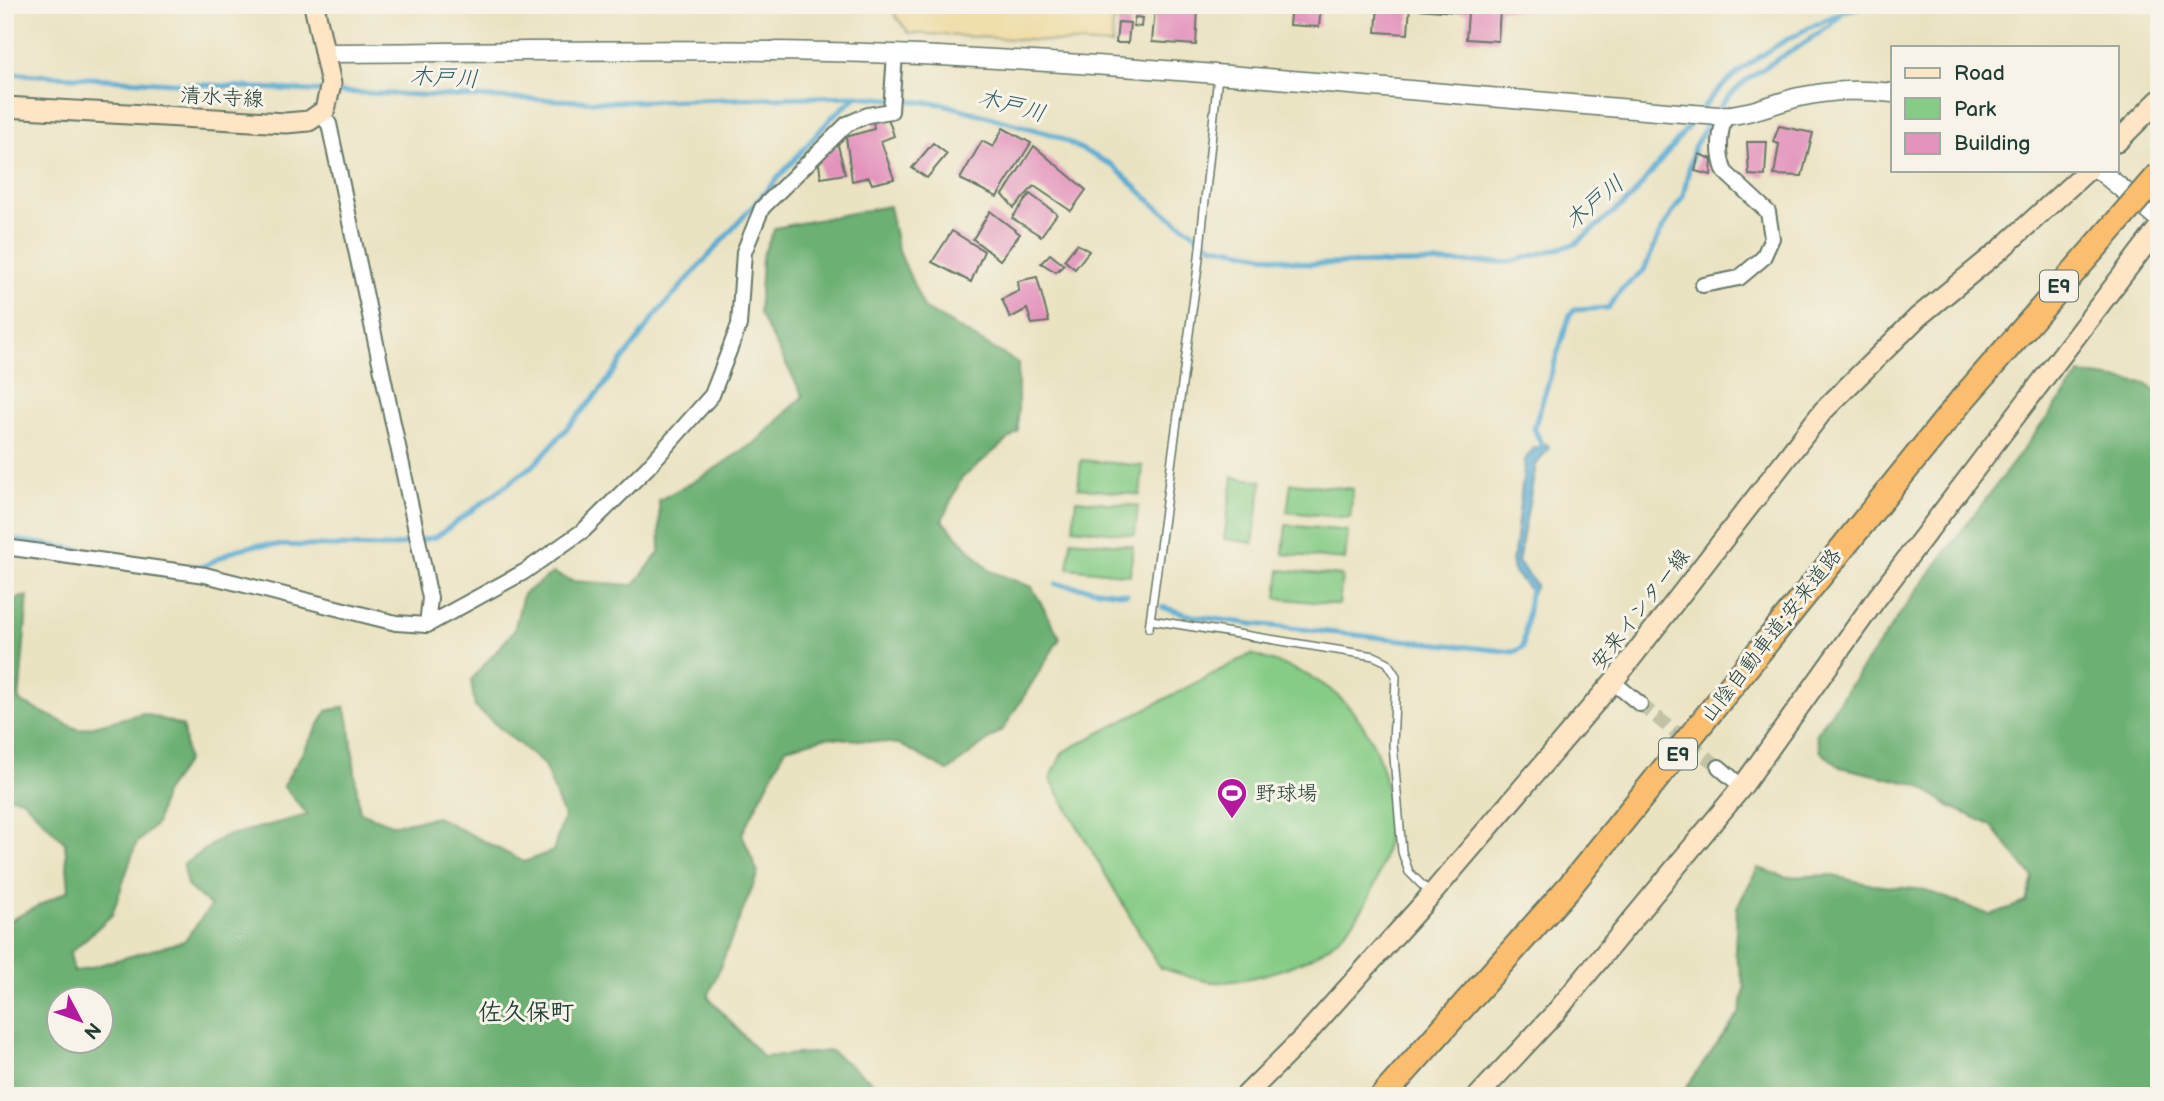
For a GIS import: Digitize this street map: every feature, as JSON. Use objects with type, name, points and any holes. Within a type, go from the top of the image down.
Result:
[{"type":"highway","name":"山陰自動車道;安来道路","points":[[1383,1096],[1570,886],[1964,405],[2159,174]]},
{"type":"highway","name":"山陰自動車道;安来道路","points":[[1396,1096],[1488,997],[1608,856],[1964,405],[2159,188]]},
{"type":"main road","points":[[314,5],[324,53],[327,99]]},
{"type":"main road","name":"清水寺線","points":[[5,107],[286,123],[309,121],[327,99]]},
{"type":"main road","points":[[2118,141],[2159,100]]},
{"type":"main road","name":"安来インター線","points":[[1245,1096],[1301,1039],[1431,895],[1613,682],[1823,411],[1918,317],[2086,172]]},
{"type":"main road","points":[[1478,1096],[1556,1012],[1742,787],[1874,601],[2159,227]]},
{"type":"street","points":[[324,53],[796,51],[895,54],[1218,75],[1722,116],[1747,114],[1797,98],[1849,88],[1891,93]]},
{"type":"street","points":[[5,547],[205,575],[396,623],[427,625],[524,572],[584,530],[655,459],[712,395],[739,325],[744,252],[762,208],[840,130],[857,119],[891,111],[895,54]]},
{"type":"street","points":[[327,99],[330,124],[430,598],[427,625]]},
{"type":"street","points":[[1703,285],[1739,278],[1763,258],[1772,238],[1768,212],[1723,166],[1719,134],[1722,116]]},
{"type":"street","points":[[2101,172],[2159,219]]},
{"type":"street","points":[[1613,682],[1640,704]]},
{"type":"street","points":[[1719,767],[1742,787]]},
{"type":"lane","points":[[1218,75],[1198,267],[1150,624],[1226,630],[1374,656],[1387,662],[1396,676],[1393,745],[1402,852],[1409,872],[1431,895]]},
{"type":"green space","points":[[889,206],[897,247],[924,308],[1018,363],[1018,431],[961,479],[942,520],[990,571],[1032,587],[1060,638],[1004,728],[948,771],[899,744],[828,737],[786,748],[742,834],[758,873],[708,997],[763,1057],[831,1051],[891,1096],[5,1096],[5,923],[69,890],[65,843],[22,799],[5,796],[5,601],[28,596],[19,701],[79,730],[143,713],[183,726],[187,761],[164,793],[156,824],[136,844],[112,915],[70,953],[74,972],[184,941],[211,906],[187,886],[183,865],[223,837],[308,815],[283,786],[327,711],[345,707],[351,733],[360,812],[394,825],[437,817],[524,862],[553,851],[564,817],[544,765],[475,707],[471,680],[514,631],[523,594],[553,573],[572,581],[634,585],[660,551],[659,500],[702,477],[757,441],[803,396],[759,313],[762,257],[775,228]]},
{"type":"green space","points":[[2080,374],[2145,383],[2159,395],[2159,1096],[1680,1096],[1740,1012],[1745,987],[1735,952],[1737,907],[1758,868],[1787,877],[1829,875],[1873,885],[1926,890],[1990,915],[2026,902],[2033,878],[1991,825],[1951,807],[1919,785],[1840,767],[1820,751],[1816,734],[1912,597]]},
{"type":"green space","points":[[1081,460],[1143,466],[1140,495],[1078,488]]},
{"type":"green space","points":[[1233,477],[1262,481],[1253,543],[1224,539]]},
{"type":"green space","points":[[1291,483],[1353,489],[1350,518],[1287,512]]},
{"type":"green space","points":[[1076,500],[1138,506],[1135,535],[1073,528]]},
{"type":"green space","points":[[1286,525],[1348,531],[1345,560],[1283,554]]},
{"type":"green space","points":[[1071,540],[1133,546],[1130,575],[1068,568]]},
{"type":"green space","points":[[1280,570],[1342,576],[1339,605],[1277,598]]},
{"type":"green space","name":"野球場","points":[[1251,654],[1316,680],[1351,710],[1371,740],[1383,774],[1388,810],[1386,846],[1376,882],[1359,914],[1335,941],[1312,957],[1266,974],[1236,981],[1207,981],[1160,968],[1050,779],[1063,752]]},
{"type":"sand","points":[[893,5],[1134,5],[1130,20],[1113,21],[1112,45],[909,33],[896,17]]},
{"type":"water","points":[[1547,444],[1549,448],[1536,465],[1518,562],[1536,585],[1532,593],[1513,571],[1511,559],[1514,555],[1525,460],[1534,448]]},
{"type":"building","points":[[1291,5],[1321,5],[1319,27],[1289,25]]},
{"type":"building","points":[[1326,5],[1374,5],[1374,11]]},
{"type":"building","points":[[1378,5],[1410,5],[1408,34],[1376,32]]},
{"type":"building","points":[[1418,5],[1530,5],[1529,11],[1500,9],[1498,41],[1466,39],[1468,13],[1417,9]]},
{"type":"building","points":[[1155,8],[1198,10],[1196,45],[1152,42]]},
{"type":"building","points":[[1135,17],[1142,18],[1141,27],[1133,26]]},
{"type":"building","points":[[1118,22],[1130,23],[1128,43],[1116,43]]},
{"type":"building","points":[[888,118],[894,136],[881,141],[894,179],[872,184],[869,177],[852,181],[846,137],[874,129],[873,120]]},
{"type":"building","points":[[1779,126],[1813,133],[1802,176],[1774,175],[1779,144],[1773,142]]},
{"type":"building","points":[[1003,128],[1031,143],[997,197],[960,179],[982,141],[993,147]]},
{"type":"building","points":[[1747,142],[1767,142],[1765,176],[1749,175]]},
{"type":"building","points":[[933,143],[947,154],[927,178],[912,168]]},
{"type":"building","points":[[838,145],[845,174],[821,178],[818,157]]},
{"type":"building","points":[[1034,146],[1086,190],[1071,211],[1034,186],[1014,208],[1003,195]]},
{"type":"building","points":[[1699,154],[1712,159],[1711,175],[1695,171]]},
{"type":"building","points":[[1030,194],[1057,214],[1041,236],[1012,218]]},
{"type":"building","points":[[990,211],[1020,234],[1000,260],[973,239]]},
{"type":"building","points":[[952,231],[984,251],[971,282],[932,262]]},
{"type":"building","points":[[1077,244],[1089,251],[1075,269],[1064,260]]},
{"type":"building","points":[[1050,254],[1064,265],[1056,272],[1041,263]]},
{"type":"building","points":[[1037,277],[1049,322],[1032,324],[1027,309],[1010,318],[1002,299],[1019,291],[1018,281]]},
{"type":"waterway","name":"木戸川","points":[[1702,109],[1715,93],[1766,52],[1847,10],[1880,5]]},
{"type":"waterway","points":[[1716,112],[1743,83],[1825,29],[1840,16]]},
{"type":"waterway","name":"木戸川","points":[[5,73],[310,91],[608,102],[857,96],[943,104],[1054,135],[1112,165],[1157,207],[1211,245],[1308,264],[1510,262],[1575,244],[1631,198],[1696,117]]},
{"type":"waterway","points":[[188,566],[202,567],[235,550],[257,545],[389,547],[436,537],[535,464],[599,392],[655,316],[833,116],[856,97]]},
{"type":"waterway","points":[[1543,448],[1534,428],[1570,314],[1574,310],[1608,308],[1621,290],[1644,270],[1660,233],[1683,196],[1694,147],[1710,120]]},
{"type":"waterway","points":[[5,538],[116,556]]},
{"type":"waterway","points":[[1056,584],[1127,594]]},
{"type":"waterway","points":[[1162,607],[1193,616],[1253,624],[1514,652],[1523,647],[1531,587]]},
{"type":"tunnel","points":[[1640,704],[1719,767]]},
{"type":"place","name":"野球場","points":[[1232,820]]},
{"type":"district","name":"佐久保町","points":[[526,1012]]}]
